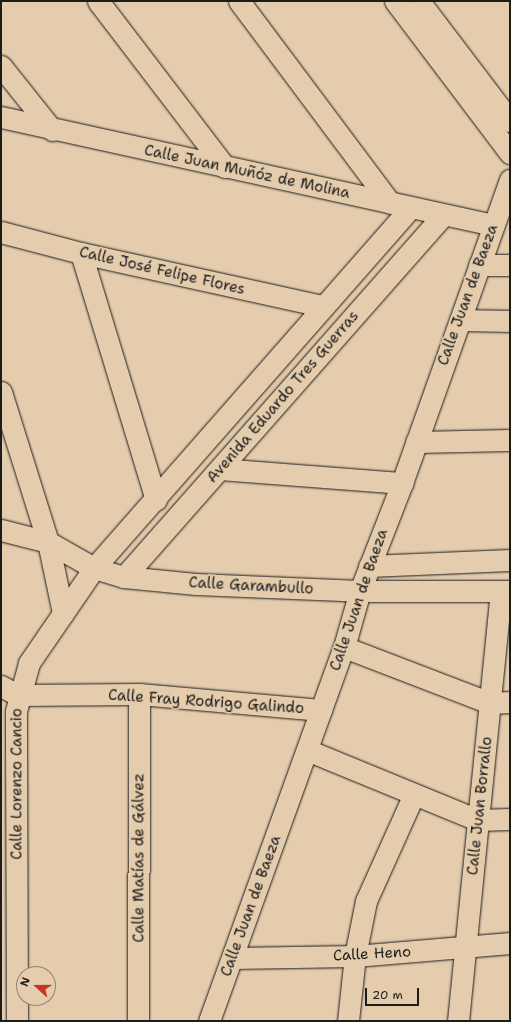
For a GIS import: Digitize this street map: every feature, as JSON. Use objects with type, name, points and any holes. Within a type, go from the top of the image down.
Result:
[{"type":"street","points":[[98,1],[225,167]]},
{"type":"street","points":[[240,1],[390,203]]},
{"type":"street","points":[[395,1],[510,153]]},
{"type":"street","points":[[419,1],[510,121]]},
{"type":"street","points":[[1,66],[52,130]]},
{"type":"street","name":"Calle Juan Muñóz de Molina","points":[[1,117],[52,130],[390,203],[442,216],[493,225]]},
{"type":"street","name":"Calle Juan de Baeza","points":[[208,1021],[233,958],[344,647],[360,591],[402,484],[510,180]]},
{"type":"street","name":"Avenida Eduardo Tres Guerras","points":[[94,568],[156,500],[323,306],[410,208]]},
{"type":"street","name":"Avenida Eduardo Tres Guerras","points":[[124,577],[442,216]]},
{"type":"street","name":"Calle José Felipe Flores","points":[[1,232],[81,253],[323,306]]},
{"type":"street","points":[[81,253],[156,500]]},
{"type":"street","points":[[479,265],[510,265]]},
{"type":"street","points":[[460,320],[510,321]]},
{"type":"street","points":[[1,392],[48,542],[63,613]]},
{"type":"street","points":[[416,442],[510,440]]},
{"type":"street","points":[[220,469],[402,484]]},
{"type":"street","name":"Calle Garambullo","points":[[1,530],[48,542],[94,568],[124,577],[196,584],[360,591],[506,591]]},
{"type":"street","points":[[369,566],[510,560]]},
{"type":"street","name":"Calle Lorenzo Cancio","points":[[17,1021],[16,710],[10,690],[94,568]]},
{"type":"street","name":"Calle Juan Borrallo","points":[[458,1021],[478,820],[500,702],[506,591]]},
{"type":"street","points":[[344,647],[500,702]]},
{"type":"street","name":"Calle Fray Rodrigo Galindo","points":[[10,690],[139,694],[321,710]]},
{"type":"street","name":"Calle Matías de Gálvez","points":[[138,1021],[139,694]]},
{"type":"street","points":[[307,750],[478,820],[510,820]]},
{"type":"street","points":[[348,1021],[355,956],[366,902],[414,794]]},
{"type":"street","name":"Calle Heno","points":[[233,958],[355,956],[466,949],[510,943]]}]
